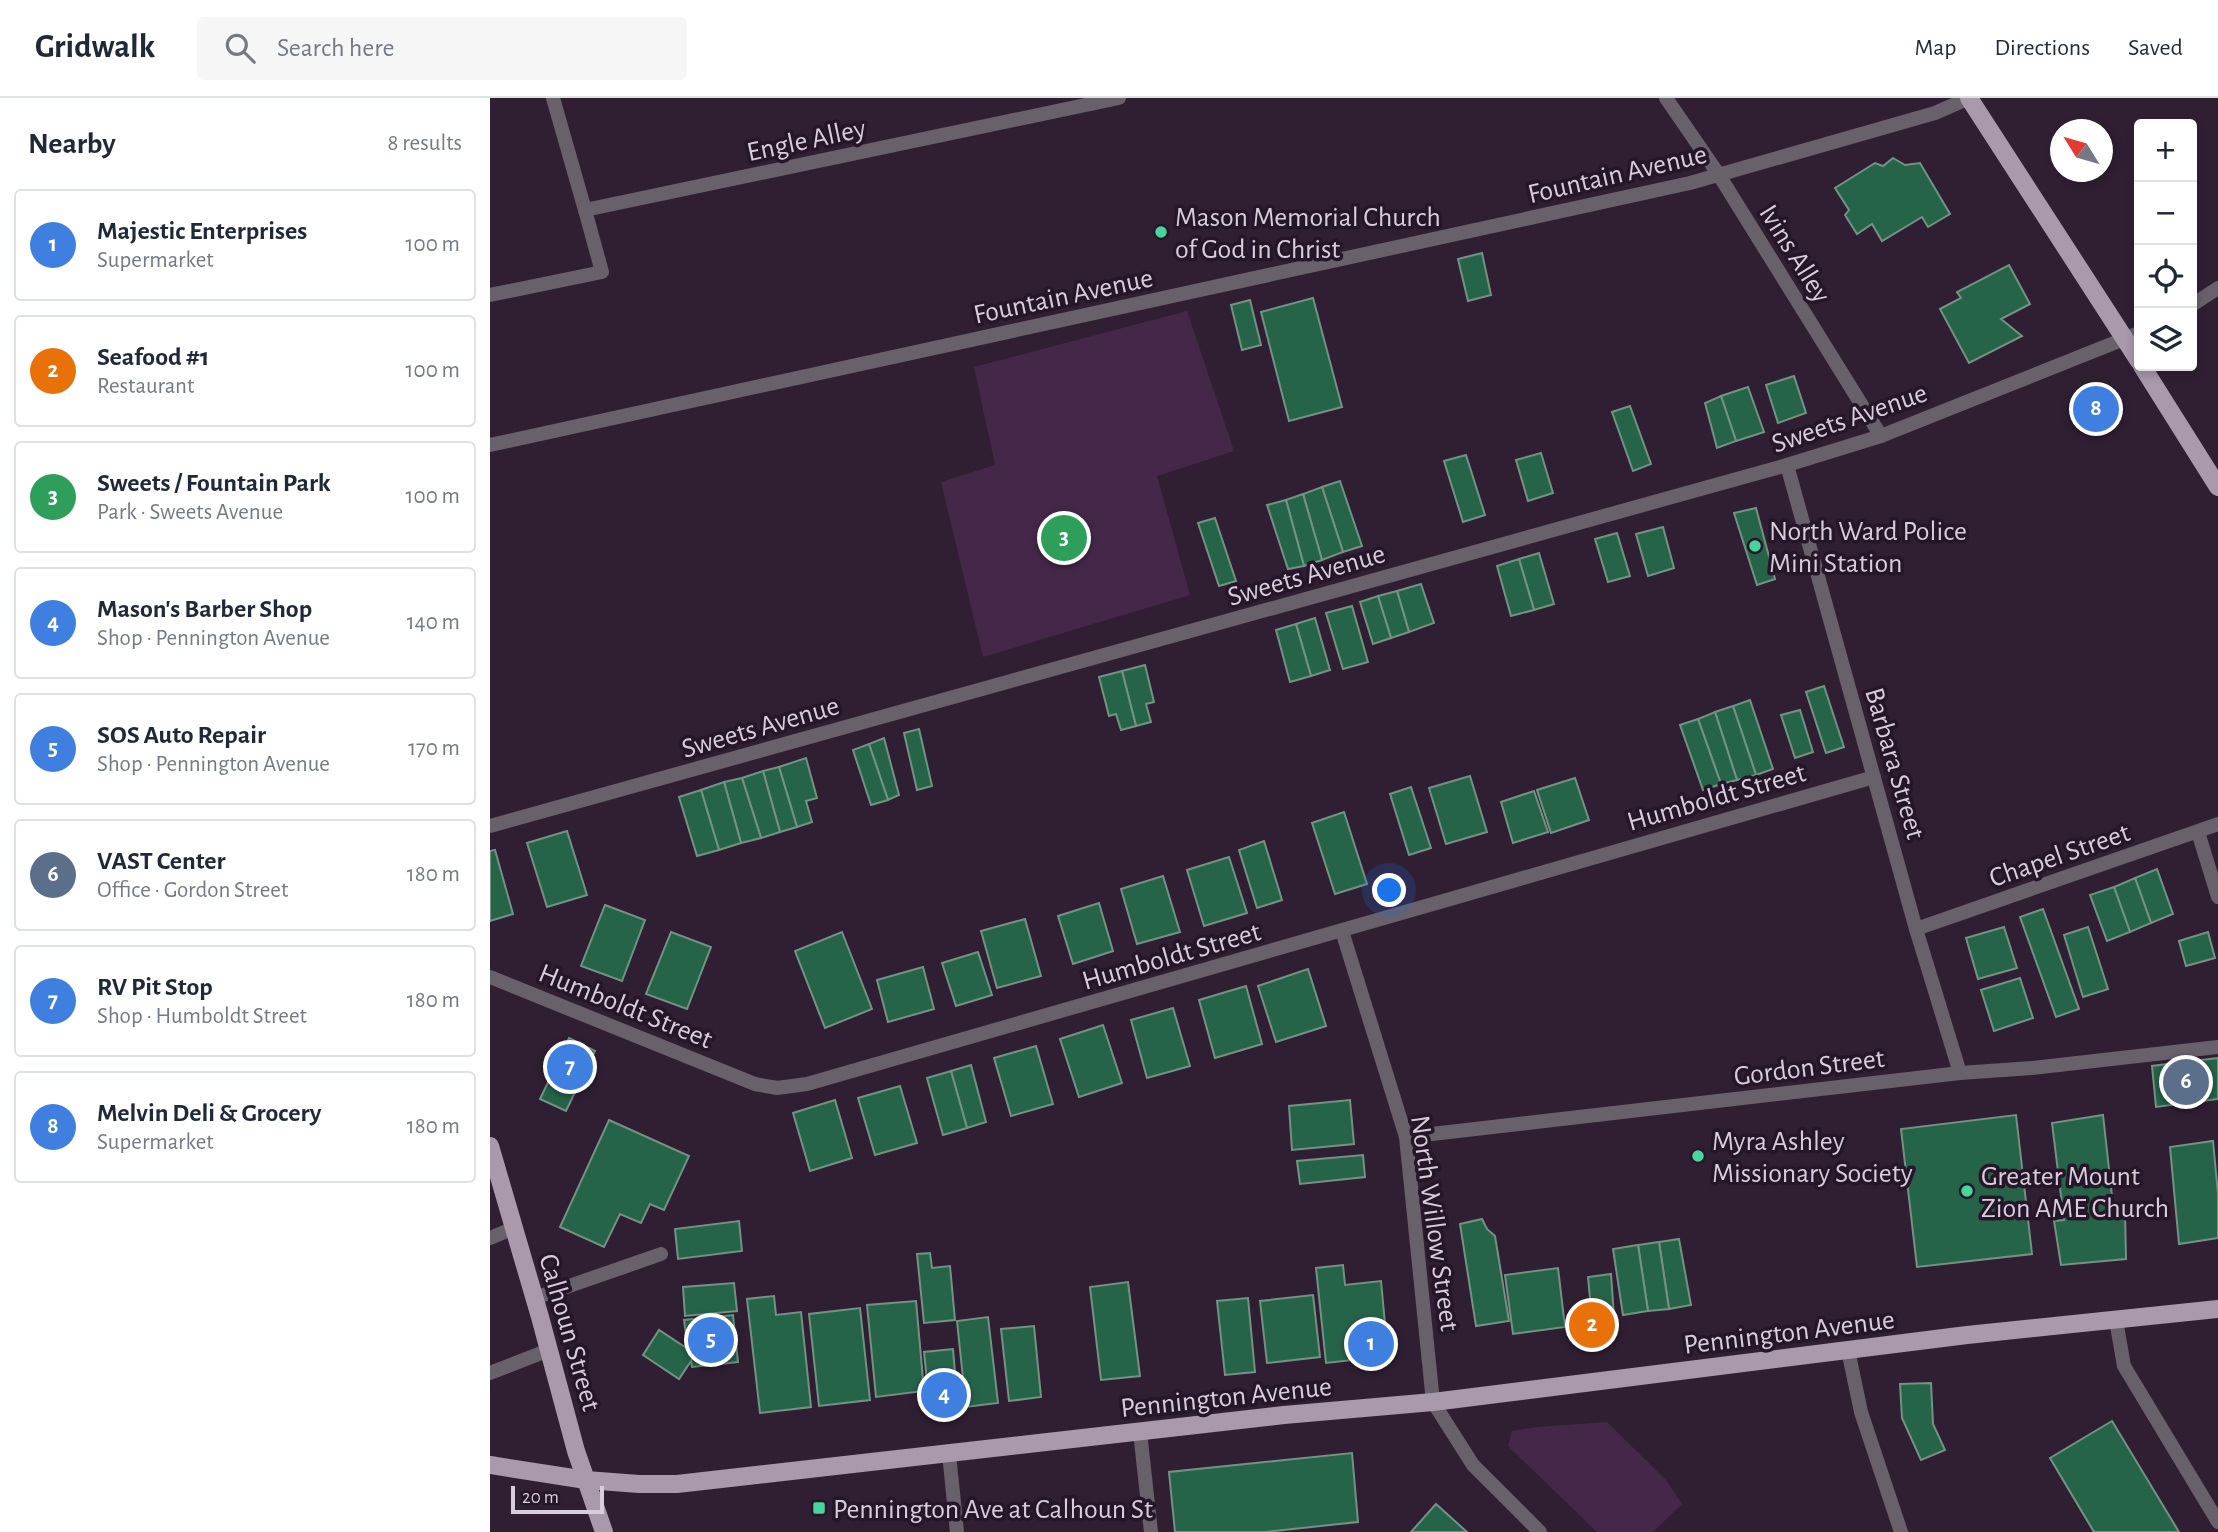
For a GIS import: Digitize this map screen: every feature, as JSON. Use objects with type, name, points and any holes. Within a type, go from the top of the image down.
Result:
[{"type":"main road","points":[[1969,98],[2132,335]]},
{"type":"main road","points":[[2145,371],[2218,487]]},
{"type":"main road","name":"Calhoun Street","points":[[490,1146],[495,1183],[514,1228],[586,1480],[604,1532]]},
{"type":"main road","name":"Pennington Avenue","points":[[490,1465],[586,1480],[677,1484],[1284,1415],[1433,1402],[1966,1335],[2218,1309]]},
{"type":"street","points":[[490,295],[602,272],[553,98]]},
{"type":"street","name":"Engle Alley","points":[[585,210],[1119,98]]},
{"type":"street","name":"Ivins Alley","points":[[1666,98],[1719,174],[1881,436]]},
{"type":"street","name":"Fountain Avenue","points":[[490,445],[1690,183],[1935,113],[1969,98]]},
{"type":"street","points":[[2197,301],[2218,288]]},
{"type":"street","name":"Sweets Avenue","points":[[490,826],[1787,465],[1881,436],[2132,335]]},
{"type":"street","name":"Barbara Street","points":[[1787,465],[1916,929],[1960,1073]]},
{"type":"street","name":"Humboldt Street","points":[[490,977],[755,1084],[777,1088],[807,1084],[1874,777]]},
{"type":"street","name":"Chapel Street","points":[[1916,929],[2218,824]]},
{"type":"street","points":[[2198,832],[2218,897]]},
{"type":"street","name":"North Willow Street","points":[[1342,931],[1406,1137],[1433,1402],[1473,1465],[1540,1532]]},
{"type":"street","name":"Gordon Street","points":[[1406,1137],[1960,1073],[2032,1068],[2218,1047]]},
{"type":"street","points":[[490,1238],[514,1228]]},
{"type":"street","points":[[535,1298],[661,1254]]},
{"type":"street","points":[[2116,1320],[2124,1366],[2218,1522]]},
{"type":"street","points":[[490,1373],[549,1350]]},
{"type":"street","points":[[1848,1350],[1861,1412],[1901,1532]]},
{"type":"street","points":[[1140,1432],[1151,1532]]},
{"type":"street","points":[[949,1454],[957,1532]]},
{"type":"shaded area","points":[[1187,311],[1234,451],[1157,476],[1190,595],[983,657],[941,482],[995,465],[974,367]]},
{"type":"shaded area","points":[[1607,1422],[1666,1480],[1682,1504],[1653,1532],[1597,1532],[1508,1446],[1512,1431]]},
{"type":"building","points":[[1893,158],[1905,165],[1920,163],[1950,214],[1928,227],[1922,217],[1882,241],[1872,224],[1857,234],[1845,215],[1849,210],[1835,188],[1875,163],[1883,166]]},
{"type":"building","points":[[1482,253],[1491,295],[1468,301],[1458,259]]},
{"type":"building","points":[[2009,265],[2030,304],[2001,319],[2022,336],[1969,363],[1940,309],[1961,298],[1957,292]]},
{"type":"building","points":[[1313,298],[1342,407],[1289,421],[1261,312]]},
{"type":"building","points":[[1250,300],[1261,345],[1242,350],[1231,305]]},
{"type":"building","points":[[1794,376],[1806,413],[1778,423],[1766,385]]},
{"type":"building","points":[[1748,387],[1764,432],[1736,441],[1721,396]]},
{"type":"building","points":[[1721,396],[1736,441],[1717,448],[1705,403]]},
{"type":"building","points":[[1630,406],[1651,464],[1633,471],[1612,412]]},
{"type":"building","points":[[1541,453],[1553,493],[1528,501],[1516,460]]},
{"type":"building","points":[[1466,455],[1485,515],[1463,522],[1444,461]]},
{"type":"building","points":[[1340,481],[1362,546],[1343,552],[1322,487]]},
{"type":"building","points":[[1322,487],[1343,552],[1322,560],[1303,494]]},
{"type":"building","points":[[1303,494],[1322,560],[1304,566],[1286,500]]},
{"type":"building","points":[[1286,500],[1304,566],[1288,569],[1267,505]]},
{"type":"building","name":"North Ward Police Mini Station","points":[[1756,508],[1775,579],[1757,585],[1734,513]]},
{"type":"building","points":[[1215,518],[1236,581],[1219,586],[1198,523]]},
{"type":"building","points":[[1663,527],[1674,568],[1648,576],[1636,534]]},
{"type":"building","points":[[1617,533],[1630,576],[1608,582],[1595,539]]},
{"type":"building","points":[[1539,553],[1554,604],[1534,610],[1519,559]]},
{"type":"building","points":[[1519,559],[1534,610],[1511,616],[1497,566]]},
{"type":"building","points":[[1421,584],[1434,623],[1409,632],[1397,591]]},
{"type":"building","points":[[1397,591],[1409,632],[1391,638],[1378,596]]},
{"type":"building","points":[[1378,596],[1391,638],[1373,644],[1360,602]]},
{"type":"building","points":[[1352,606],[1368,662],[1343,669],[1326,613]]},
{"type":"building","points":[[1315,618],[1330,670],[1311,676],[1296,624]]},
{"type":"building","points":[[1296,624],[1311,676],[1290,682],[1276,630]]},
{"type":"building","points":[[1145,665],[1154,702],[1146,704],[1151,722],[1136,726],[1122,671]]},
{"type":"building","points":[[1122,671],[1136,726],[1121,730],[1116,714],[1109,716],[1099,677]]},
{"type":"building","points":[[1824,686],[1844,747],[1826,753],[1806,692]]},
{"type":"building","points":[[1750,700],[1773,769],[1756,775],[1733,706]]},
{"type":"building","points":[[1733,706],[1756,775],[1737,780],[1715,712]]},
{"type":"building","points":[[1800,710],[1813,752],[1795,758],[1781,715]]},
{"type":"building","points":[[1715,712],[1737,780],[1721,784],[1698,719]]},
{"type":"building","points":[[1698,719],[1721,784],[1703,790],[1680,725]]},
{"type":"building","points":[[919,729],[932,786],[917,790],[904,733]]},
{"type":"building","points":[[884,738],[899,795],[888,800],[869,744]]},
{"type":"building","points":[[869,744],[888,800],[871,805],[853,750]]},
{"type":"building","points":[[806,758],[817,798],[806,801],[812,822],[797,827],[779,767]]},
{"type":"building","points":[[779,767],[797,827],[780,832],[763,771]]},
{"type":"building","points":[[763,771],[780,832],[761,838],[742,778]]},
{"type":"building","points":[[1470,776],[1487,832],[1446,844],[1429,788]]},
{"type":"building","points":[[742,778],[761,838],[741,843],[724,782]]},
{"type":"building","points":[[1575,778],[1589,820],[1551,833],[1537,790]]},
{"type":"building","points":[[724,782],[741,843],[719,850],[701,790]]},
{"type":"building","points":[[1411,787],[1431,848],[1409,855],[1390,794]]},
{"type":"building","points":[[701,790],[719,850],[697,856],[679,797]]},
{"type":"building","points":[[1534,791],[1548,832],[1513,843],[1501,802]]},
{"type":"building","points":[[1344,812],[1367,884],[1335,894],[1312,823]]},
{"type":"building","points":[[567,831],[587,895],[547,907],[527,843]]},
{"type":"building","points":[[1264,841],[1282,900],[1257,908],[1239,850]]},
{"type":"building","points":[[495,850],[513,914],[490,921],[490,851]]},
{"type":"building","points":[[1229,857],[1247,913],[1204,926],[1187,870]]},
{"type":"building","points":[[2157,869],[2173,914],[2151,923],[2135,878]]},
{"type":"building","points":[[1163,876],[1180,932],[1137,944],[1121,889]]},
{"type":"building","points":[[2135,878],[2151,923],[2130,932],[2114,887]]},
{"type":"building","points":[[2114,887],[2130,932],[2107,941],[2090,895]]},
{"type":"building","points":[[1099,903],[1113,951],[1073,964],[1058,916]]},
{"type":"building","points":[[605,905],[645,920],[622,981],[581,966]]},
{"type":"building","points":[[2043,909],[2079,1009],[2056,1017],[2020,917]]},
{"type":"building","points":[[1025,919],[1041,976],[997,988],[981,931]]},
{"type":"building","points":[[2004,927],[2017,968],[1978,979],[1966,938]]},
{"type":"building","points":[[2088,927],[2108,989],[2083,997],[2064,935]]},
{"type":"building","points":[[671,932],[711,947],[687,1009],[646,994]]},
{"type":"building","points":[[842,932],[872,1009],[825,1028],[795,951]]},
{"type":"building","points":[[2208,932],[2215,958],[2186,966],[2179,941]]},
{"type":"building","points":[[978,952],[992,995],[956,1006],[942,963]]},
{"type":"building","points":[[923,967],[934,1009],[888,1022],[877,980]]},
{"type":"building","points":[[1308,969],[1326,1026],[1276,1042],[1258,986]]},
{"type":"building","points":[[2020,978],[2033,1018],[1994,1031],[1981,990]]},
{"type":"building","points":[[1246,986],[1262,1044],[1215,1058],[1199,1000]]},
{"type":"building","points":[[1173,1008],[1190,1066],[1147,1078],[1131,1020]]},
{"type":"building","points":[[1103,1025],[1122,1083],[1079,1097],[1060,1039]]},
{"type":"building","points":[[569,1038],[595,1051],[566,1111],[540,1099]]},
{"type":"building","points":[[1036,1046],[1053,1104],[1011,1116],[994,1058]]},
{"type":"building","points":[[2218,1058],[2218,1099],[2156,1107],[2152,1066]]},
{"type":"building","points":[[971,1065],[986,1122],[967,1128],[951,1071]]},
{"type":"building","points":[[951,1071],[967,1128],[943,1135],[927,1078]]},
{"type":"building","points":[[900,1086],[917,1143],[875,1155],[858,1098]]},
{"type":"building","points":[[835,1100],[852,1158],[810,1171],[793,1113]]},
{"type":"building","points":[[1350,1100],[1354,1144],[1292,1150],[1289,1106]]},
{"type":"building","name":"Greater Mount Zion AME Church","points":[[2016,1115],[2032,1254],[1917,1267],[1901,1129]]},
{"type":"building","points":[[2103,1115],[2114,1214],[2125,1213],[2126,1259],[2061,1265],[2054,1221],[2064,1220],[2052,1123]]},
{"type":"building","points":[[609,1120],[689,1156],[664,1210],[650,1204],[641,1223],[620,1214],[604,1247],[560,1227]]},
{"type":"building","points":[[2213,1141],[2218,1194],[2218,1238],[2179,1244],[2170,1147]]},
{"type":"building","points":[[1363,1155],[1365,1177],[1300,1184],[1297,1161]]},
{"type":"building","points":[[1482,1219],[1487,1229],[1495,1236],[1509,1321],[1476,1326],[1460,1224]]},
{"type":"building","points":[[739,1221],[742,1251],[678,1259],[675,1229]]},
{"type":"building","points":[[1679,1239],[1691,1305],[1669,1309],[1659,1242]]},
{"type":"building","points":[[1659,1242],[1669,1309],[1648,1311],[1638,1245]]},
{"type":"building","points":[[1638,1245],[1648,1311],[1623,1315],[1613,1249]]},
{"type":"building","points":[[930,1253],[932,1268],[950,1266],[955,1320],[924,1323],[917,1254]]},
{"type":"building","points":[[1343,1265],[1345,1285],[1381,1281],[1388,1356],[1326,1363],[1316,1268]]},
{"type":"building","points":[[1558,1268],[1565,1327],[1513,1334],[1505,1275]]},
{"type":"building","points":[[1611,1274],[1614,1317],[1592,1320],[1588,1277]]},
{"type":"building","points":[[1128,1282],[1140,1376],[1101,1380],[1090,1287]]},
{"type":"building","points":[[734,1283],[737,1311],[685,1316],[683,1287]]},
{"type":"building","points":[[1313,1295],[1320,1357],[1267,1363],[1260,1301]]},
{"type":"building","points":[[774,1296],[776,1315],[801,1312],[811,1407],[760,1413],[747,1299]]},
{"type":"building","points":[[1248,1298],[1255,1372],[1225,1375],[1217,1301]]},
{"type":"building","points":[[916,1301],[924,1391],[876,1397],[867,1305]]},
{"type":"building","points":[[860,1308],[870,1400],[819,1406],[809,1314]]},
{"type":"building","points":[[733,1315],[738,1362],[692,1367],[691,1361],[679,1379],[643,1355],[659,1330],[688,1349],[684,1320]]},
{"type":"building","points":[[988,1317],[998,1403],[966,1407],[957,1321]]},
{"type":"building","points":[[1034,1326],[1041,1397],[1009,1401],[1001,1329]]},
{"type":"building","points":[[953,1349],[958,1408],[930,1410],[924,1352]]},
{"type":"building","points":[[1931,1383],[1933,1424],[1945,1450],[1921,1460],[1902,1418],[1900,1384]]},
{"type":"building","points":[[2112,1421],[2179,1532],[2094,1532],[2050,1458]]},
{"type":"building","points":[[1352,1453],[1358,1522],[1265,1532],[1175,1532],[1169,1472]]},
{"type":"building","points":[[1436,1504],[1467,1532],[1411,1532]]},
{"type":"place","name":"Mason Memorial Church of God in Christ","points":[[1161,232]]},
{"type":"place","name":"Melvin Deli & Grocery","points":[[2096,409]]},
{"type":"place","name":"Sweets / Fountain Park","points":[[1064,538]]},
{"type":"place","name":"North Ward Police Mini Station","points":[[1755,546]]},
{"type":"place","name":"RV Pit Stop","points":[[570,1067]]},
{"type":"place","name":"VAST Center","points":[[2186,1082]]},
{"type":"place","name":"Myra Ashley Missionary Society","points":[[1698,1156]]},
{"type":"place","name":"Greater Mount Zion AME Church","points":[[1967,1191]]},
{"type":"place","name":"Seafood #1","points":[[1592,1325]]},
{"type":"place","name":"SOS Auto Repair","points":[[711,1340]]},
{"type":"place","name":"Majestic Enterprises","points":[[1371,1344]]},
{"type":"place","name":"Mason's Barber Shop","points":[[944,1395]]},
{"type":"place","name":"Pennington Ave at Calhoun St","points":[[819,1508]]}]
